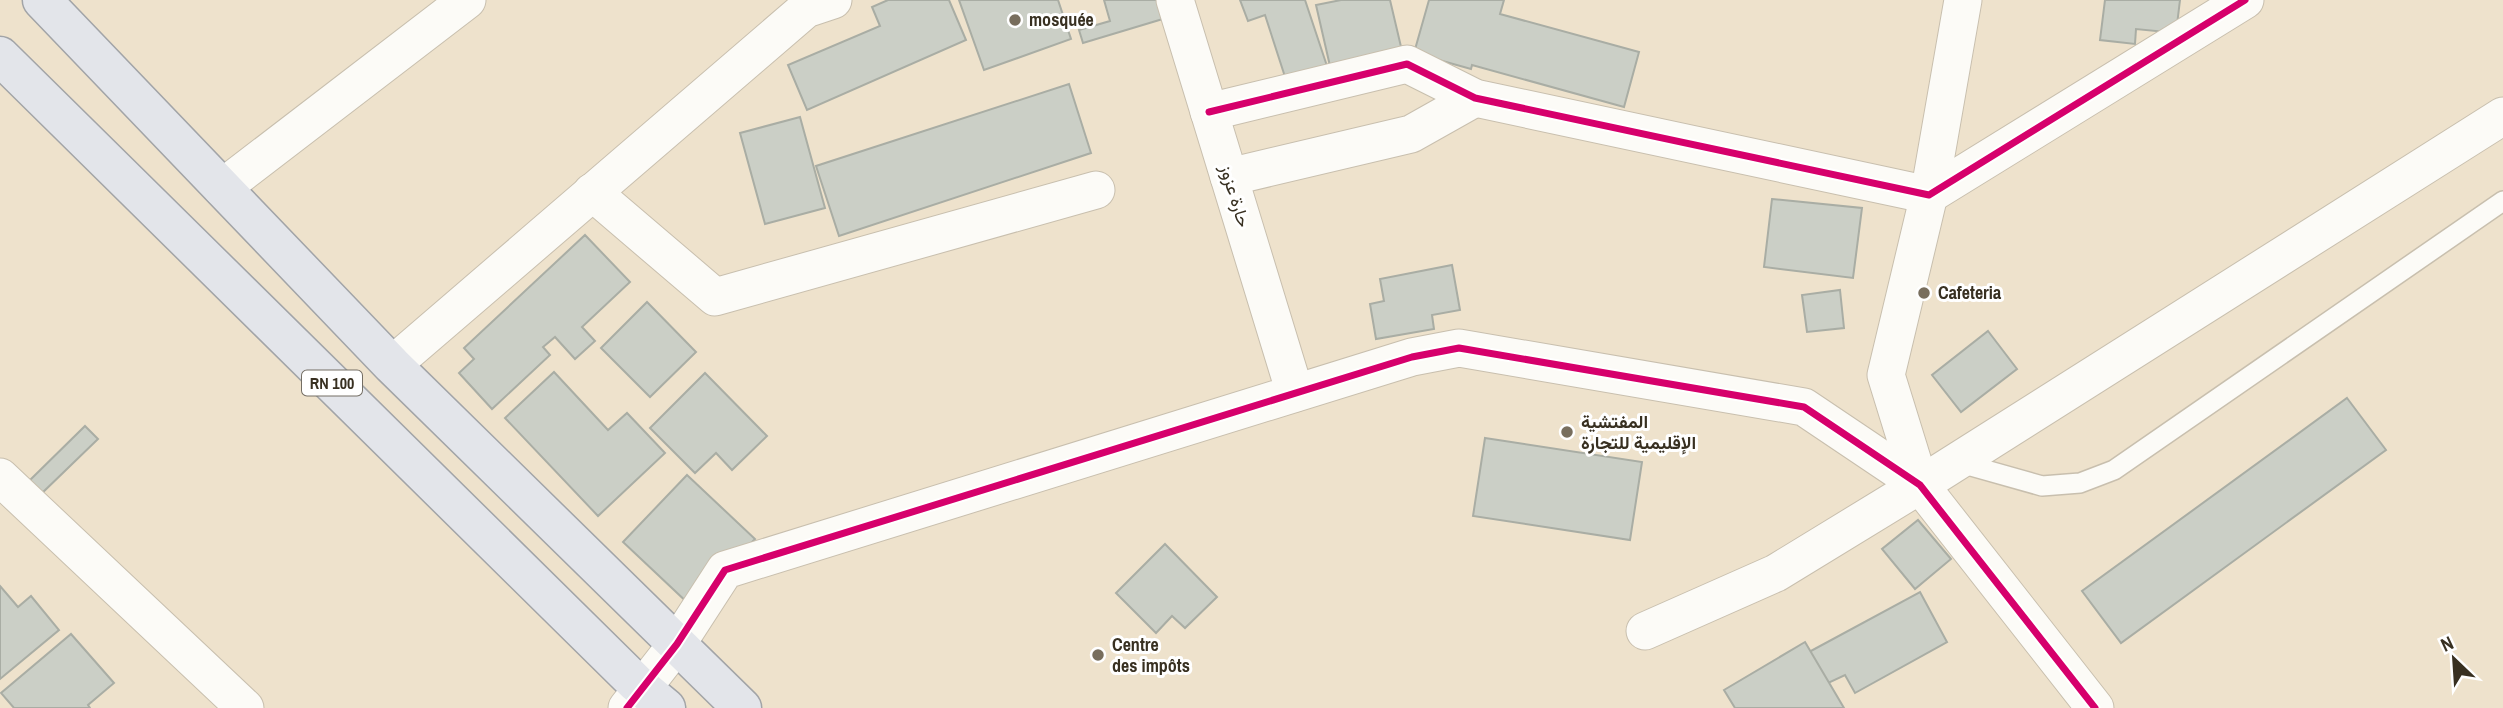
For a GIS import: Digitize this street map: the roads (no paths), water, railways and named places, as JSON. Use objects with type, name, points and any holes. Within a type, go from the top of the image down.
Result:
[{"type":"main road","points":[[41,0],[392,365],[741,708]]},
{"type":"main road","name":"RN 100","points":[[0,55],[645,702]]},
{"type":"street","points":[[222,188],[467,0]]},
{"type":"street","name":"حارة عزوز","points":[[1175,0],[1294,393]]},
{"type":"street","points":[[1920,485],[1886,375],[1929,195],[1963,0]]},
{"type":"street","points":[[1209,112],[1407,64],[1475,98],[1929,195],[2245,0]]},
{"type":"street","points":[[392,365],[806,9],[820,2]]},
{"type":"street","points":[[1229,177],[1411,134],[1475,98]]},
{"type":"street","points":[[1645,631],[1776,573],[1920,485],[2503,116]]},
{"type":"street","points":[[592,192],[715,297],[1096,190]]},
{"type":"street","points":[[645,702],[677,645],[725,570],[1412,357],[1459,348],[1804,407],[1920,485],[2095,708]]},
{"type":"street","points":[[0,477],[245,708]]},
{"type":"lane","points":[[1956,462],[2042,486],[2080,483],[2114,470],[2503,201]]},
{"type":"place","name":"mosquée","points":[[1015,20]]},
{"type":"place","name":"Cafeteria","points":[[1924,293]]},
{"type":"place","name":"المفتشية الإقليمية للتجارة","points":[[1567,432]]},
{"type":"place","name":"Centre des impôts","points":[[1098,655]]}]
